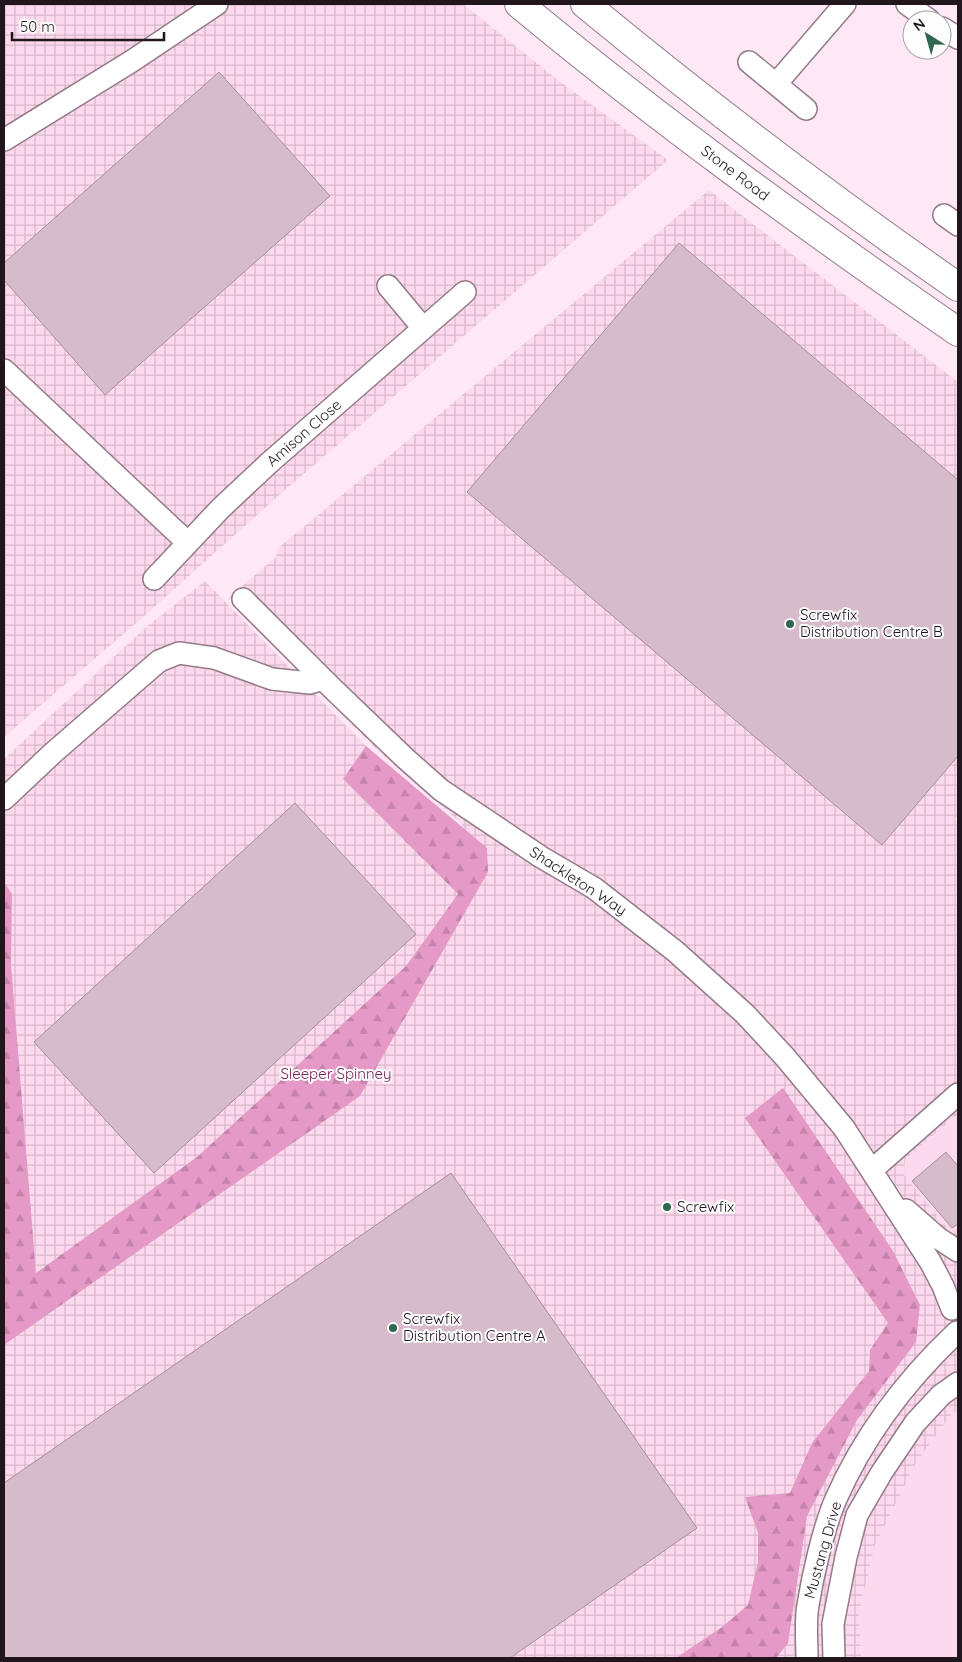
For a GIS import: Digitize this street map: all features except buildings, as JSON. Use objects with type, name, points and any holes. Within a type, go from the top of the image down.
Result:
[{"type":"highway","name":"Stone Road","points":[[519,4],[654,113],[820,236],[958,332]]},
{"type":"highway","points":[[585,4],[681,83],[900,247],[958,287]]},
{"type":"street","points":[[4,140],[139,56],[217,4]]},
{"type":"street","points":[[776,84],[845,4]]},
{"type":"street","points":[[749,62],[806,109]]},
{"type":"street","points":[[388,286],[423,328]]},
{"type":"street","name":"Amison Close","points":[[154,579],[220,509],[262,470],[465,292]]},
{"type":"street","points":[[4,370],[188,543]]},
{"type":"street","name":"Shackleton Way","points":[[243,600],[406,759],[441,790],[540,857],[594,888],[647,929],[745,1014],[785,1056],[844,1128],[886,1191],[944,1286],[958,1333]]},
{"type":"street","points":[[4,799],[54,752],[159,661],[179,653],[214,658],[272,679],[310,683],[323,679]]},
{"type":"street","points":[[872,1170],[958,1094]]},
{"type":"street","name":"Shackleton Way","points":[[886,1191],[938,1238],[958,1251]]},
{"type":"street","points":[[952,1309],[958,1288]]},
{"type":"street","name":"Mustang Drive","points":[[807,1658],[808,1607],[821,1549],[835,1503],[859,1453],[883,1415],[938,1349],[958,1333]]},
{"type":"street","name":"Mustang Drive","points":[[834,1658],[833,1624],[846,1557],[857,1515],[882,1472],[915,1423],[941,1394],[958,1383]]},
{"type":"shaded area","points":[[4,4],[463,4],[563,84],[668,160],[284,491],[142,618],[4,737]]},
{"type":"shaded area","points":[[709,190],[958,382],[958,817],[955,819],[958,824],[958,1114],[905,1160],[904,1175],[948,1229],[958,1232],[958,1410],[952,1414],[917,1461],[875,1545],[859,1612],[861,1658],[4,1658],[4,1295],[36,1273],[11,964],[12,895],[4,882],[4,759],[145,628],[205,581],[366,746],[343,779],[458,894],[406,966],[197,1157],[58,1258],[198,1163],[409,967],[464,888],[462,824],[375,748],[228,598],[276,557],[277,549]]},
{"type":"shaded area","points":[[958,1114],[958,1232],[948,1229],[904,1176],[905,1161]]},
{"type":"shaded area","points":[[958,1410],[958,1658],[861,1658],[859,1612],[875,1545],[917,1461],[952,1414]]},
{"type":"green space","name":"Sleeper Spinney","points":[[366,746],[487,848],[488,872],[360,1096],[4,1345],[4,882],[12,894],[11,964],[36,1273],[197,1157],[406,966],[458,894],[343,779]]},
{"type":"green space","points":[[783,1088],[893,1251],[920,1305],[916,1342],[857,1420],[807,1516],[788,1643],[776,1658],[676,1658],[722,1627],[748,1605],[758,1562],[758,1533],[745,1497],[790,1493],[812,1443],[869,1371],[870,1350],[888,1323],[745,1118]]},
{"type":"place","name":"Screwfix Distribution Centre B","points":[[790,624]]},
{"type":"place","name":"Screwfix","points":[[667,1207]]},
{"type":"place","name":"Screwfix Distribution Centre A","points":[[393,1328]]}]
